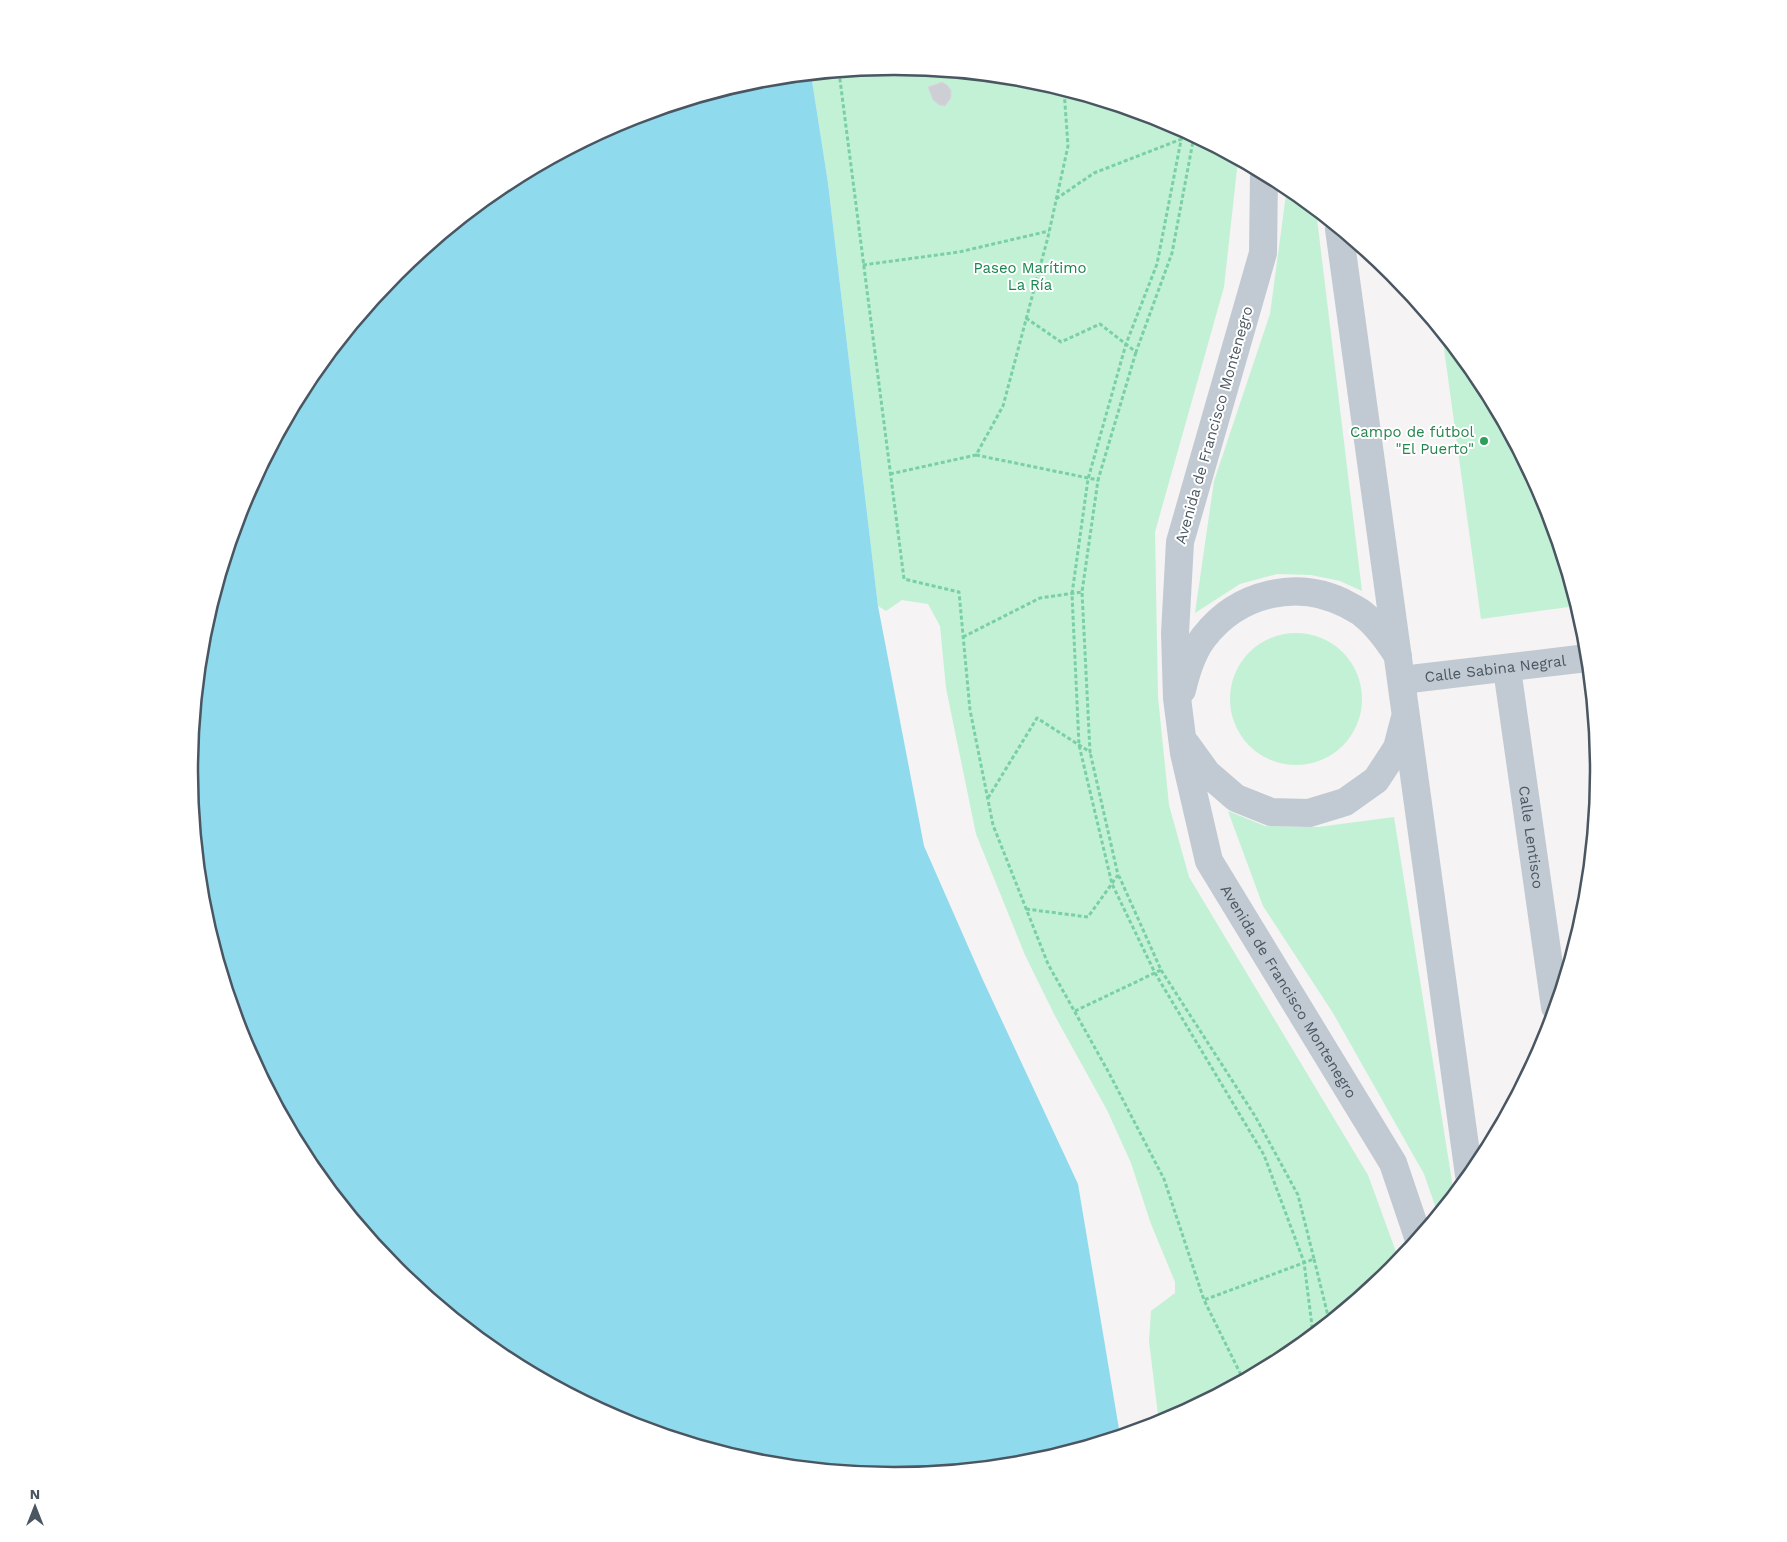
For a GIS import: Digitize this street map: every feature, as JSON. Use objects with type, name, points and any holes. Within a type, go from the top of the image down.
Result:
[{"type":"street","name":"Avenida de Francisco Montenegro","points":[[1264,182],[1263,253],[1180,542],[1175,633],[1178,707],[1184,753],[1210,861],[1393,1164],[1416,1231]]},
{"type":"street","name":"Avenida de Francisco Montenegro","points":[[1340,238],[1468,1164]]},
{"type":"street","name":"Avenida de Francisco Montenegro","points":[[1178,707],[1187,670],[1203,638],[1228,612],[1261,596],[1296,591],[1332,597],[1364,614],[1388,641],[1401,669]]},
{"type":"street","name":"Calle Sabina Negral","points":[[1401,669],[1507,669],[1580,659]]},
{"type":"street","name":"Calle Lentisco","points":[[1507,669],[1553,994]]},
{"type":"street","name":"Avenida de Francisco Montenegro","points":[[1182,739],[1207,773],[1236,798],[1271,812],[1309,813],[1345,802],[1376,780],[1397,748],[1406,712]]},
{"type":"path","points":[[840,77],[904,578],[959,592],[970,710],[993,825],[1048,964],[1109,1073],[1164,1179],[1204,1300],[1240,1374]]},
{"type":"path","points":[[976,455],[1003,406],[1049,231],[1068,146],[1064,97]]},
{"type":"path","points":[[1056,199],[1094,173],[1184,139]]},
{"type":"path","points":[[1192,143],[1172,253],[1136,352],[1098,480],[1082,592],[1090,752],[1118,875],[1161,970],[1255,1116],[1298,1195],[1328,1314]]},
{"type":"path","points":[[863,265],[959,252],[1049,231]]},
{"type":"path","points":[[1026,318],[1061,342],[1100,324],[1136,352]]},
{"type":"path","points":[[890,474],[976,455],[1098,480]]},
{"type":"path","points":[[963,637],[1040,598],[1082,592]]},
{"type":"path","points":[[988,798],[1037,718],[1090,752]]},
{"type":"path","points":[[1026,908],[1088,917],[1118,875]]},
{"type":"path","points":[[1075,1011],[1161,970]]},
{"type":"path","points":[[1204,1300],[1314,1259]]},
{"type":"green space","name":"Paseo Marítimo La Ría","points":[[848,76],[939,76],[1029,88],[1117,112],[1160,128],[1237,166],[1224,287],[1155,532],[1158,697],[1169,805],[1189,877],[1368,1175],[1396,1252],[1352,1294],[1280,1350],[1241,1374],[1158,1415],[1149,1341],[1151,1311],[1175,1293],[1175,1282],[1151,1224],[1131,1163],[1107,1110],[1055,1016],[1025,955],[976,834],[946,688],[940,626],[928,604],[902,600],[886,611],[878,606],[828,183],[812,80]]},
{"type":"green space","points":[[1286,196],[1317,219],[1362,591],[1340,581],[1311,575],[1277,574],[1240,584],[1195,613],[1214,481],[1270,314]]},
{"type":"green space","name":"Campo de fútbol \"El Puerto\"","points":[[1443,344],[1472,384],[1518,463],[1553,547],[1570,607],[1481,619]]},
{"type":"green space","points":[[1296,633],[1309,634],[1321,638],[1343,652],[1357,674],[1361,686],[1361,712],[1357,724],[1343,746],[1321,760],[1309,764],[1296,765],[1283,764],[1271,760],[1249,746],[1235,724],[1231,712],[1230,699],[1231,686],[1235,674],[1249,652],[1271,638],[1283,634]]},
{"type":"green space","points":[[1228,811],[1265,826],[1318,827],[1394,817],[1453,1186],[1436,1207],[1424,1174],[1333,1013],[1263,906]]},
{"type":"water","points":[[812,80],[828,183],[878,606],[924,846],[982,978],[1078,1184],[1119,1429],[1029,1454],[939,1466],[848,1466],[758,1454],[670,1430],[627,1414],[545,1374],[507,1350],[470,1323],[401,1263],[341,1195],[291,1119],[269,1079],[250,1037],[234,995],[211,907],[203,862],[199,817],[198,771],[199,725],[203,680],[211,635],[234,547],[250,505],[269,463],[315,384],[341,347],[401,279],[470,219],[507,192],[546,168],[627,128],[713,99],[758,88]]},
{"type":"building","points":[[942,82],[951,90],[951,98],[945,106],[939,105],[933,100],[928,87]]},
{"type":"place","name":"Campo de fútbol \"El Puerto\"","points":[[1484,441]]}]
